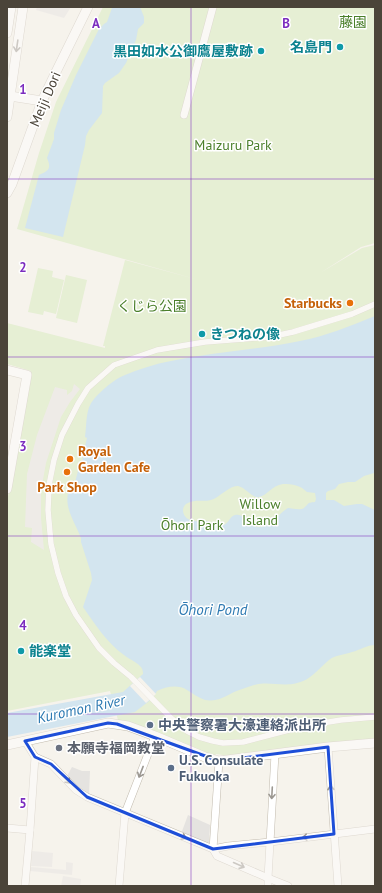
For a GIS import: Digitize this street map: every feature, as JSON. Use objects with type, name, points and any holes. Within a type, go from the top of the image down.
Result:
[{"type":"street","points":[[7,117],[23,7]]},
{"type":"street","name":"Meiji Dori","points":[[7,193],[12,184],[42,102],[88,7]]},
{"type":"street","points":[[184,116],[213,7]]},
{"type":"street","points":[[7,33],[9,11]]},
{"type":"street","points":[[10,96],[42,102]]},
{"type":"street","points":[[375,304],[352,314],[315,326],[270,337],[205,342],[157,350],[114,365],[88,388],[62,435],[54,460],[49,485],[48,510],[51,544],[58,573],[66,596],[76,615],[99,648],[135,681],[170,717],[187,731],[206,739],[223,743],[243,742],[316,724],[375,717]]},
{"type":"street","points":[[7,370],[27,375],[7,489]]},
{"type":"street","points":[[7,745],[108,722],[128,726],[218,761],[328,747],[375,743]]},
{"type":"street","points":[[119,886],[125,813],[155,736]]},
{"type":"street","points":[[25,741],[34,757],[25,886]]},
{"type":"street","points":[[328,747],[338,886]]},
{"type":"street","points":[[268,882],[274,754]]},
{"type":"street","points":[[34,757],[51,764],[76,790],[87,797],[213,849],[228,846],[375,830]]},
{"type":"street","points":[[218,761],[213,849],[217,856],[268,882],[288,886]]},
{"type":"street","points":[[7,828],[30,830]]},
{"type":"highlighted area","points":[[108,723],[117,724],[219,761],[328,747],[334,834],[213,849],[87,797],[51,764],[35,757],[25,741]]},
{"type":"green space","name":"Ōhori Park","points":[[103,7],[375,7],[375,243],[361,247],[320,273],[362,248],[375,245],[375,739],[223,759],[223,755],[216,754],[215,756],[118,720],[110,691],[7,711],[7,502],[31,371],[7,364],[7,323],[105,348],[105,346],[103,346],[125,260],[199,280],[17,229],[39,153],[56,102]]},
{"type":"green space","points":[[38,268],[53,271],[52,277],[64,280],[56,314],[44,311],[43,315],[28,312]]},
{"type":"green space","points":[[66,275],[87,280],[77,323],[56,318]]},
{"type":"shaded area","points":[[37,7],[71,7],[64,18],[36,10]]},
{"type":"shaded area","points":[[74,384],[80,389],[61,417],[46,463],[41,491],[41,518],[44,550],[31,542],[32,528],[25,527],[27,474],[37,435],[55,387],[67,390],[67,395],[72,391]]},
{"type":"shaded area","points":[[72,767],[82,771],[90,771],[89,795],[77,787],[67,776]]},
{"type":"shaded area","points":[[188,815],[210,825],[209,842],[207,845],[181,834]]},
{"type":"shaded area","points":[[32,851],[53,853],[52,867],[31,866]]},
{"type":"shaded area","points":[[66,862],[73,863],[72,875],[30,871],[31,867],[66,870]]},
{"type":"shaded area","points":[[63,876],[81,879],[80,886],[61,886]]},
{"type":"water","points":[[140,7],[144,17],[144,23],[138,29],[136,40],[126,63],[119,73],[103,86],[102,113],[86,136],[63,237],[25,228],[39,175],[47,171],[49,167],[47,158],[54,139],[54,133],[61,110],[76,75],[99,29],[107,22],[112,8]]},
{"type":"water","name":"Ōhori Pond","points":[[375,316],[375,472],[364,476],[355,482],[339,484],[335,489],[326,493],[326,500],[334,500],[344,506],[362,504],[375,510],[375,645],[334,657],[302,682],[292,684],[254,685],[220,699],[213,700],[205,700],[180,687],[168,687],[157,691],[150,700],[135,712],[7,737],[7,713],[123,692],[143,674],[143,671],[139,665],[118,650],[107,639],[83,607],[92,580],[81,538],[70,514],[68,496],[69,490],[73,490],[78,471],[82,464],[87,438],[85,437],[87,417],[89,407],[94,399],[108,386],[121,377],[153,365],[187,358],[268,347],[310,339],[329,334]],"holes":[[[279,485],[296,485],[307,492],[315,493],[315,502],[309,503],[302,509],[288,508],[265,526],[254,526],[239,515],[233,516],[225,525],[216,526],[207,521],[191,520],[185,517],[183,512],[183,508],[187,503],[193,501],[211,500],[235,486],[241,487],[252,495],[259,497]]]},
{"type":"pier","points":[[140,677],[156,694],[146,703],[130,686]]},
{"type":"place","name":"名島門","points":[[340,47]]},
{"type":"place","name":"黒田如水公御鷹屋敷跡","points":[[261,51]]},
{"type":"place","name":"Starbucks","points":[[350,303]]},
{"type":"place","name":"きつねの像","points":[[202,334]]},
{"type":"place","name":"Royal Garden Cafe","points":[[70,459]]},
{"type":"place","name":"Park Shop","points":[[67,472]]},
{"type":"place","name":"能楽堂","points":[[21,651]]},
{"type":"place","name":"中央警察署大濠連絡派出所","points":[[150,725]]},
{"type":"place","name":"本願寺福岡教堂","points":[[59,748]]},
{"type":"place","name":"U.S. Consulate Fukuoka","points":[[171,768]]},
{"type":"park label","name":"藤園","points":[[353,22]]},
{"type":"park label","name":"Maizuru Park","points":[[233,145]]},
{"type":"park label","name":"くじら公園","points":[[152,306]]},
{"type":"park label","name":"Willow Island","points":[[260,512]]},
{"type":"water label","name":"Kuromon River","points":[[81,709]]}]
